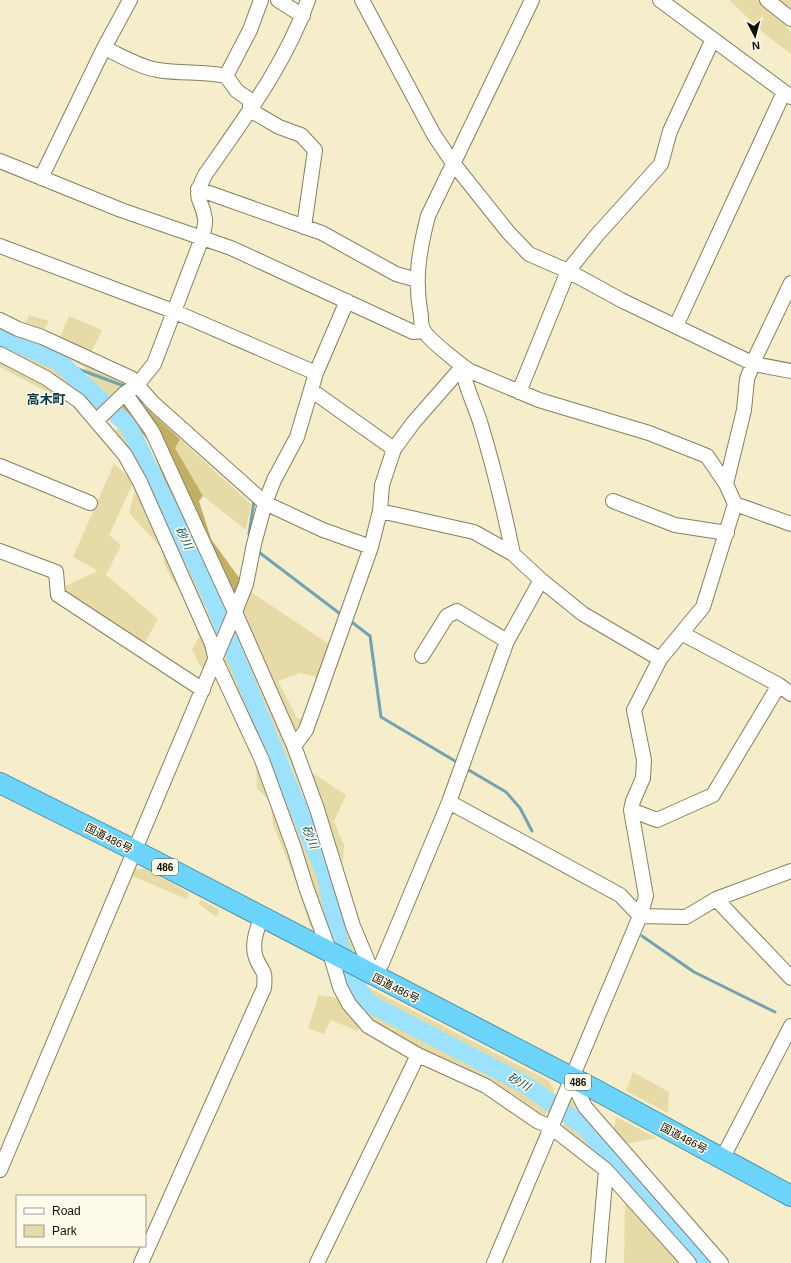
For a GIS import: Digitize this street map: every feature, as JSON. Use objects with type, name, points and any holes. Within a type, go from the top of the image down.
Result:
[{"type":"highway","name":"国道486号","points":[[0,783],[330,953],[569,1085],[722,1159],[791,1196]]},
{"type":"street","points":[[41,178],[104,48],[130,0]]},
{"type":"street","points":[[226,76],[250,30],[261,0]]},
{"type":"street","points":[[278,0],[303,16]]},
{"type":"street","points":[[96,421],[125,393],[137,385],[154,364],[202,238],[206,220],[197,196],[198,189],[205,175],[263,92],[303,16],[308,0]]},
{"type":"street","points":[[362,0],[434,135],[453,163],[508,232],[529,254],[568,271],[621,300],[754,364],[791,371]]},
{"type":"street","points":[[494,1263],[640,916],[646,896],[631,810],[633,801],[643,778],[644,760],[634,710],[660,659],[683,634],[703,607],[735,504],[726,484],[707,456],[648,433],[539,400],[462,367],[423,331],[417,296],[417,280],[419,250],[428,216],[532,0]]},
{"type":"street","points":[[660,0],[787,94],[676,326]]},
{"type":"street","points":[[767,0],[790,21]]},
{"type":"street","points":[[519,392],[568,271],[597,235],[661,164],[670,131],[713,39]]},
{"type":"street","points":[[104,48],[139,64],[157,70],[177,72],[210,72],[226,76],[237,91],[250,100],[250,110]]},
{"type":"street","points":[[250,110],[279,127],[301,135],[315,150],[304,227]]},
{"type":"street","points":[[0,161],[121,210],[231,248],[347,300],[413,332],[423,331]]},
{"type":"street","points":[[198,189],[322,233],[396,274],[417,280]]},
{"type":"street","points":[[0,246],[174,311],[316,373]]},
{"type":"street","points":[[726,484],[744,410],[747,380],[757,354],[791,283]]},
{"type":"street","points":[[0,1170],[134,851],[216,661],[246,584],[254,544],[265,503],[274,480],[297,437],[316,373],[347,300]]},
{"type":"street","points":[[0,320],[131,378],[153,403],[265,503],[322,530],[371,547]]},
{"type":"street","points":[[0,354],[46,378],[79,400],[125,455],[140,482],[212,644],[216,661],[262,760],[330,953],[340,987],[346,998],[368,1026],[418,1055],[486,1086],[537,1121],[551,1127],[606,1170],[689,1263]]},
{"type":"street","points":[[294,746],[306,730],[371,547],[380,511],[382,485],[394,449],[413,423],[462,367]]},
{"type":"street","points":[[462,367],[464,381],[475,404],[499,487],[513,554]]},
{"type":"street","points":[[311,390],[394,449]]},
{"type":"street","points":[[125,393],[152,431],[235,612],[294,746],[317,809],[369,974],[382,963],[449,802],[507,641],[542,580]]},
{"type":"street","points":[[0,466],[90,503]]},
{"type":"street","points":[[613,501],[675,525],[727,533]]},
{"type":"street","points":[[735,504],[791,524]]},
{"type":"street","points":[[380,511],[474,532],[513,554],[583,614],[660,659]]},
{"type":"street","points":[[0,551],[56,572],[58,594],[203,690]]},
{"type":"street","points":[[422,656],[447,616],[457,611],[507,641]]},
{"type":"street","points":[[683,634],[779,685],[791,694]]},
{"type":"street","points":[[631,810],[657,820],[713,795],[779,685]]},
{"type":"street","points":[[449,802],[620,895],[640,916],[686,917],[716,899],[791,871]]},
{"type":"street","points":[[716,899],[791,978]]},
{"type":"street","points":[[141,1263],[264,988],[266,974],[255,957],[254,941],[260,917]]},
{"type":"street","points":[[722,1159],[791,1026]]},
{"type":"street","points":[[317,1263],[418,1055]]},
{"type":"street","points":[[569,1085],[585,1107],[721,1263]]},
{"type":"street","points":[[598,1263],[606,1170]]},
{"type":"green space","points":[[729,0],[760,0],[780,16],[791,33],[791,54],[766,35]]},
{"type":"green space","points":[[777,0],[791,0],[791,11]]},
{"type":"green space","points":[[29,315],[49,321],[42,332],[24,325]]},
{"type":"green space","points":[[69,316],[102,330],[90,354],[59,340]]},
{"type":"green space","points":[[24,335],[132,383],[112,397],[91,381],[84,367]]},
{"type":"green space","points":[[0,345],[59,366],[103,407],[95,415],[71,400],[66,402],[0,367]]},
{"type":"green space","points":[[119,428],[156,491],[207,602],[202,610],[210,647],[206,670],[200,666],[192,649],[199,637],[187,602],[164,564],[163,550],[129,513],[139,473],[112,433]]},
{"type":"green space","points":[[180,439],[251,504],[246,530],[203,496],[173,446]]},
{"type":"green space","points":[[114,464],[134,481],[109,535],[121,545],[106,575],[158,619],[143,646],[59,589],[98,571],[73,557]]},
{"type":"green space","points":[[251,592],[329,644],[319,678],[301,673],[278,681],[297,718],[304,720],[301,727],[291,730],[245,624],[244,610]]},
{"type":"green space","points":[[238,627],[315,812],[362,955],[345,947],[330,876],[303,794],[239,643]]},
{"type":"green space","points":[[226,655],[273,759],[325,889],[325,915],[321,919],[222,661]]},
{"type":"green space","points":[[256,752],[318,932],[310,927],[296,882],[273,825],[270,800],[257,789]]},
{"type":"green space","points":[[308,770],[346,795],[334,821],[344,845],[343,864]]},
{"type":"green space","points":[[134,869],[146,869],[189,893],[187,899],[132,876]]},
{"type":"green space","points":[[201,900],[220,910],[216,917],[199,904]]},
{"type":"green space","points":[[340,971],[379,993],[549,1081],[555,1093],[544,1119],[372,1024],[353,1004]]},
{"type":"green space","points":[[319,995],[339,998],[360,1028],[357,1031],[331,1020],[324,1034],[308,1028]]},
{"type":"green space","points":[[633,1072],[669,1092],[668,1113],[626,1091]]},
{"type":"green space","points":[[570,1095],[577,1099],[678,1223],[670,1217],[594,1129],[565,1109]]},
{"type":"green space","points":[[616,1117],[657,1138],[624,1144],[613,1133]]},
{"type":"green space","points":[[565,1121],[630,1183],[701,1263],[694,1263],[561,1129]]},
{"type":"green space","points":[[625,1198],[682,1263],[624,1263]]},
{"type":"shaded area","points":[[132,395],[180,439],[175,448],[203,496],[199,501],[211,539],[240,579],[227,612],[213,591],[180,519],[149,442],[122,408]]},
{"type":"waterway","name":"砂川","points":[[0,336],[59,362],[128,425],[207,587],[326,876],[339,942],[351,977],[368,1003],[524,1084],[585,1127],[704,1263]]},
{"type":"waterway","points":[[59,362],[127,387]]},
{"type":"waterway","points":[[132,392],[143,402]]},
{"type":"waterway","points":[[249,534],[254,501]]},
{"type":"waterway","points":[[260,553],[343,616]]},
{"type":"waterway","points":[[349,620],[370,636],[381,717],[455,761]]},
{"type":"waterway","points":[[467,769],[506,792],[520,808],[532,831]]},
{"type":"waterway","points":[[642,936],[694,972],[775,1012]]},
{"type":"district","name":"高木町","points":[[46,399]]}]
